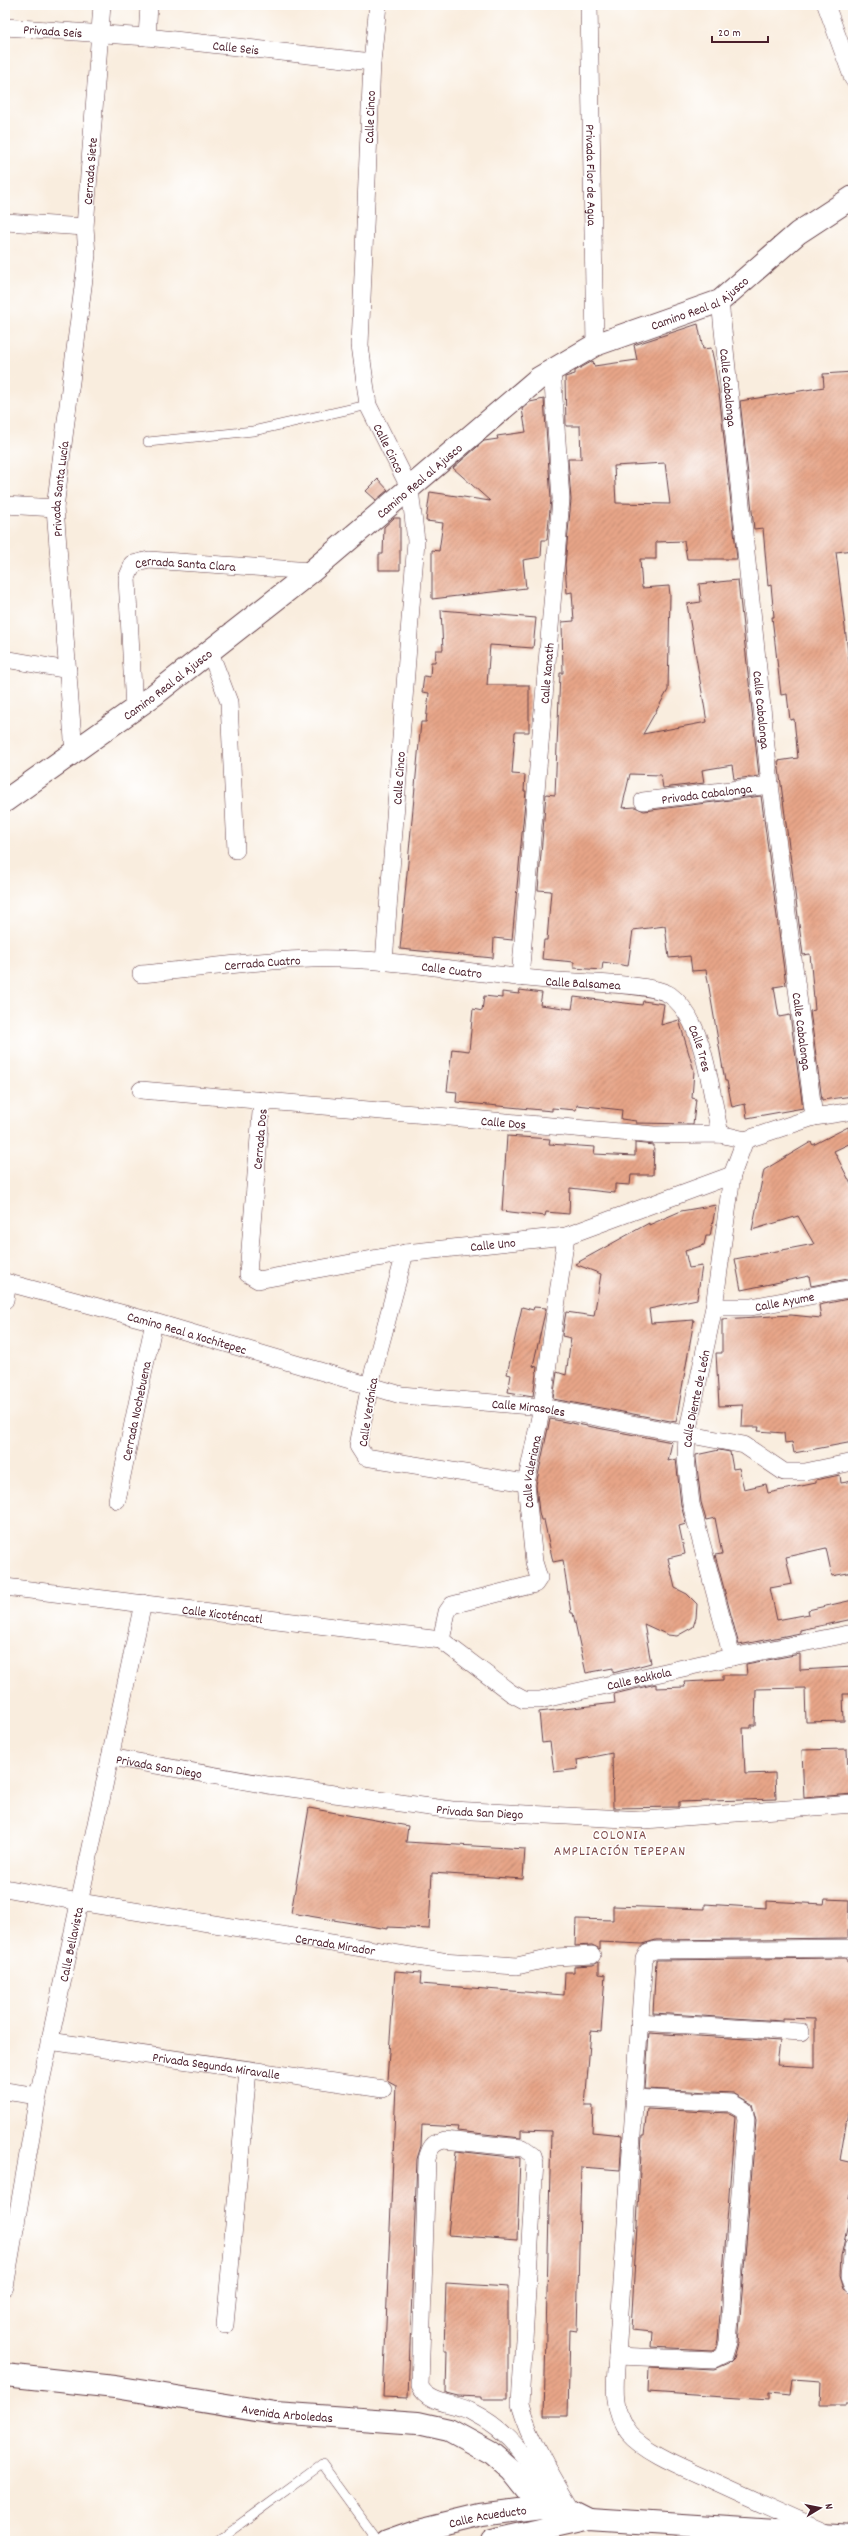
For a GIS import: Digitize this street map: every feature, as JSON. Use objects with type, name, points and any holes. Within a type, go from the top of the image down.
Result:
[{"type":"street","name":"Cerrada Siete","points":[[85,227],[102,5]]},
{"type":"street","points":[[147,37],[149,5]]},
{"type":"street","name":"Calle Cinco","points":[[378,5],[372,62],[360,345],[368,405],[410,489],[416,542],[384,962]]},
{"type":"street","name":"Privada Flor de Agua","points":[[589,5],[595,345]]},
{"type":"street","points":[[826,5],[853,79]]},
{"type":"street","name":"Privada Seis","points":[[5,26],[100,35]]},
{"type":"street","name":"Calle Seis","points":[[100,35],[147,37],[372,62]]},
{"type":"street","name":"Camino Real al Ajusco","points":[[5,801],[134,709],[210,652],[312,571],[552,368],[595,345],[720,301],[798,233],[853,197]]},
{"type":"street","points":[[5,222],[85,227]]},
{"type":"street","name":"Privada Santa Lucía","points":[[74,752],[55,508],[87,255],[85,227]]},
{"type":"street","name":"Calle Cabalonga","points":[[720,301],[770,785],[814,1117]]},
{"type":"street","name":"Calle Xanath","points":[[520,978],[561,499],[552,368]]},
{"type":"street","points":[[5,505],[55,508]]},
{"type":"street","name":"Cerrada Santa Clara","points":[[134,709],[128,578],[133,564],[149,560],[312,571]]},
{"type":"street","points":[[210,652],[229,702],[236,850]]},
{"type":"street","points":[[5,659],[68,670]]},
{"type":"street","name":"Privada Cabalonga","points":[[643,801],[770,785]]},
{"type":"street","name":"Cerrada Cuatro","points":[[141,974],[312,959],[384,962]]},
{"type":"street","name":"Calle Cuatro","points":[[384,962],[520,978]]},
{"type":"street","name":"Calle Balsamea","points":[[520,978],[646,988]]},
{"type":"street","name":"Calle Tres","points":[[646,988],[669,994],[684,1009],[695,1029],[703,1053],[720,1134]]},
{"type":"street","name":"Cerrada Dos","points":[[142,1090],[262,1100],[248,1274]]},
{"type":"street","name":"Calle Dos","points":[[262,1100],[654,1134],[720,1134],[745,1140]]},
{"type":"street","points":[[745,1140],[814,1117],[853,1111]]},
{"type":"street","name":"Calle Diente de León","points":[[732,1657],[691,1504],[686,1458],[688,1434],[714,1308],[732,1175],[745,1140]]},
{"type":"street","name":"Calle Uno","points":[[248,1274],[258,1280],[405,1253],[566,1236],[732,1175]]},
{"type":"street","name":"Calle Valeriana","points":[[441,1640],[447,1612],[452,1605],[535,1584],[539,1578],[534,1562],[526,1483],[542,1407],[566,1236]]},
{"type":"street","name":"Calle Verónica","points":[[405,1253],[370,1384],[358,1446],[364,1457],[526,1483]]},
{"type":"street","points":[[5,1300],[6,1282]]},
{"type":"street","name":"Camino Real a Xochitepec","points":[[6,1282],[154,1322],[370,1384]]},
{"type":"street","name":"Calle Ayume","points":[[714,1308],[751,1307],[853,1288]]},
{"type":"street","name":"Cerrada Nochebuena","points":[[117,1500],[154,1322]]},
{"type":"street","name":"Calle Mirasoles","points":[[370,1384],[401,1395],[542,1407],[688,1434],[744,1446],[784,1472],[805,1472],[853,1462]]},
{"type":"street","name":"Calle Xicoténcatl","points":[[5,1587],[441,1640]]},
{"type":"street","name":"Calle Bellavista","points":[[5,2287],[11,2205],[38,2096],[143,1604]]},
{"type":"street","name":"Calle Bakkola","points":[[441,1640],[511,1693],[524,1700],[540,1700],[732,1657],[853,1633]]},
{"type":"street","name":"Privada San Diego","points":[[110,1757],[268,1785],[452,1810],[645,1820],[853,1804]]},
{"type":"street","name":"Cerrada Mirador","points":[[5,1888],[79,1902],[442,1960],[517,1966],[556,1957],[592,1955]]},
{"type":"street","points":[[831,2535],[685,2468],[652,2450],[629,2433],[619,2414],[616,2398],[617,2356],[639,2022],[644,1959],[648,1952],[853,1948]]},
{"type":"street","points":[[639,2022],[801,2032]]},
{"type":"street","name":"Privada Segunda Miravalle","points":[[49,2041],[383,2089]]},
{"type":"street","points":[[225,2325],[248,2070]]},
{"type":"street","points":[[5,2091],[38,2096]]},
{"type":"street","points":[[617,2356],[714,2360],[724,2355],[728,2342],[746,2119],[744,2110],[732,2103],[635,2098]]},
{"type":"street","points":[[444,2140],[523,2148],[532,2155],[535,2163],[520,2404],[524,2418],[556,2484],[564,2511],[527,2458],[506,2434],[469,2410],[430,2398],[420,2386],[427,2159],[430,2148],[436,2142],[444,2140]]},
{"type":"street","points":[[853,2246],[850,2277],[853,2285]]},
{"type":"street","name":"Avenida Arboledas","points":[[5,2375],[115,2387],[275,2413],[418,2423],[449,2430],[491,2453],[564,2511]]},
{"type":"street","name":"Calle Acueducto","points":[[491,2541],[564,2511]]},
{"type":"street","name":"Calle Acueducto","points":[[386,2541],[415,2531],[481,2515],[564,2511],[853,2536]]},
{"type":"lane","points":[[148,442],[253,431],[368,405]]},
{"type":"lane","points":[[217,2541],[322,2464],[378,2541]]},
{"type":"building","points":[[698,324],[703,349],[711,348],[720,401],[737,559],[687,559],[684,541],[656,542],[656,559],[640,559],[642,588],[669,586],[670,595],[668,690],[643,734],[707,722],[687,604],[701,602],[699,584],[738,580],[759,776],[734,779],[732,765],[702,770],[704,783],[663,788],[661,775],[630,774],[622,808],[635,807],[644,811],[761,796],[786,985],[774,987],[779,1017],[790,1015],[803,1108],[747,1118],[745,1104],[732,1107],[727,1081],[725,1081],[706,970],[692,971],[690,956],[669,958],[665,926],[633,930],[628,966],[603,962],[602,970],[574,968],[574,962],[542,959],[544,940],[547,940],[551,891],[538,890],[546,794],[555,795],[560,673],[563,673],[562,622],[574,621],[572,592],[567,593],[565,565],[571,500],[568,459],[581,459],[580,426],[566,426],[565,377],[575,374],[575,371],[593,361],[594,366],[637,360],[634,345]],"holes":[[[665,463],[670,504],[616,503],[614,466]]]},
{"type":"building","points":[[853,372],[853,550],[836,552],[853,694],[853,773],[849,774],[853,830],[853,1096],[822,1100],[810,1011],[815,1010],[810,954],[803,955],[778,761],[798,758],[794,719],[790,720],[787,694],[781,695],[772,617],[774,617],[771,585],[768,586],[763,528],[754,529],[740,401],[824,387],[823,374]]},
{"type":"building","points":[[544,399],[551,499],[547,540],[542,540],[541,557],[523,560],[526,588],[432,599],[432,550],[439,551],[443,523],[426,521],[430,492],[490,501],[453,468],[484,441],[498,439],[497,436],[526,432],[522,409],[530,402]]},
{"type":"building","points":[[378,479],[388,490],[376,500],[366,491]]},
{"type":"building","points":[[394,518],[400,518],[400,570],[379,570],[379,554],[383,554],[384,527]]},
{"type":"building","points":[[441,610],[536,618],[533,648],[490,645],[487,685],[529,685],[529,732],[515,732],[512,774],[525,775],[524,791],[526,791],[512,940],[494,938],[493,958],[400,949],[421,722],[426,722],[429,693],[422,692],[424,676],[430,677],[431,662],[435,662],[436,650],[443,650]]},
{"type":"building","points":[[520,990],[542,993],[540,1005],[572,1009],[574,997],[642,1005],[643,1001],[664,1004],[661,1025],[679,1020],[694,1071],[692,1098],[696,1099],[693,1124],[636,1123],[636,1121],[621,1119],[622,1110],[577,1105],[576,1110],[552,1108],[552,1111],[456,1102],[457,1092],[447,1091],[452,1049],[469,1051],[473,1009],[482,1011],[484,996],[502,998],[502,992],[519,994]]},
{"type":"building","points":[[848,1127],[853,1142],[834,1151],[853,1188],[853,1278],[811,1286],[809,1276],[741,1290],[735,1259],[814,1244],[798,1216],[752,1230],[764,1170],[811,1142],[813,1145]]},
{"type":"building","points":[[507,1136],[550,1139],[549,1144],[595,1147],[594,1154],[635,1156],[635,1143],[654,1145],[653,1175],[631,1175],[630,1185],[615,1184],[615,1193],[570,1188],[569,1214],[546,1212],[545,1216],[502,1211]]},
{"type":"building","points":[[716,1205],[710,1236],[706,1236],[704,1245],[685,1251],[689,1268],[702,1266],[697,1299],[649,1309],[651,1323],[694,1320],[676,1422],[553,1399],[557,1372],[566,1375],[571,1338],[562,1336],[566,1312],[594,1316],[601,1274],[575,1264],[649,1223],[649,1225],[681,1211]]},
{"type":"building","points":[[853,1298],[853,1442],[794,1453],[792,1442],[785,1443],[784,1433],[758,1431],[759,1427],[742,1427],[743,1405],[719,1406],[716,1353],[722,1353],[722,1319],[791,1315],[821,1318],[819,1305]]},
{"type":"building","points":[[522,1307],[533,1310],[534,1307],[546,1308],[533,1366],[537,1367],[533,1396],[508,1392],[511,1375],[507,1374]]},
{"type":"building","points":[[550,1419],[672,1442],[668,1461],[676,1459],[681,1505],[686,1524],[679,1526],[685,1554],[668,1558],[675,1588],[687,1594],[697,1604],[696,1618],[693,1627],[677,1636],[668,1635],[644,1624],[651,1663],[613,1673],[613,1668],[586,1673],[573,1613],[571,1613],[563,1560],[553,1562],[544,1520],[541,1520],[539,1512],[536,1485]]},
{"type":"building","points":[[719,1450],[730,1452],[733,1469],[739,1468],[744,1489],[766,1484],[768,1493],[816,1483],[816,1480],[840,1475],[841,1483],[853,1481],[853,1572],[832,1576],[826,1548],[786,1557],[792,1584],[770,1588],[777,1620],[809,1614],[808,1610],[853,1600],[853,1619],[800,1630],[800,1633],[739,1645],[715,1555],[722,1554],[715,1518],[706,1520],[701,1502],[696,1458],[696,1455]]},
{"type":"building","points":[[800,1654],[800,1670],[853,1667],[853,1694],[843,1694],[844,1721],[806,1722],[805,1688],[756,1689],[755,1725],[751,1725],[751,1728],[743,1728],[745,1774],[775,1773],[776,1799],[679,1802],[679,1807],[613,1808],[612,1753],[577,1760],[578,1769],[554,1772],[550,1742],[542,1743],[539,1712],[615,1703],[614,1694],[656,1684],[656,1688],[685,1687],[684,1682],[723,1680],[723,1675],[747,1675],[746,1664]]},
{"type":"building","points":[[847,1749],[848,1774],[853,1774],[853,1794],[804,1798],[802,1750]]},
{"type":"building","points":[[309,1808],[408,1826],[406,1842],[525,1849],[523,1879],[432,1873],[429,1929],[388,1927],[388,1929],[291,1913]]},
{"type":"building","points":[[825,1899],[849,1900],[848,1938],[656,1940],[642,1944],[600,1942],[600,1949],[592,1945],[575,1946],[576,1919],[613,1920],[613,1906],[705,1909],[705,1904],[766,1908],[766,1901],[824,1904]]},
{"type":"building","points":[[847,1958],[847,1962],[853,1961],[853,2083],[840,2160],[853,2163],[853,2183],[849,2199],[853,2200],[841,2257],[840,2276],[844,2289],[853,2295],[853,2403],[846,2403],[846,2405],[820,2405],[821,2381],[793,2379],[791,2395],[769,2393],[769,2400],[648,2392],[649,2367],[714,2370],[728,2364],[734,2358],[738,2343],[756,2120],[752,2104],[733,2093],[645,2089],[649,2033],[780,2041],[777,2065],[815,2067],[815,2019],[782,2018],[782,2021],[653,2013],[656,1960]]},
{"type":"building","points":[[599,1962],[599,1974],[605,1975],[601,2032],[591,2031],[585,2106],[593,2106],[592,2132],[622,2135],[620,2170],[581,2167],[577,2331],[570,2330],[568,2416],[544,2416],[551,2131],[521,2130],[521,2138],[457,2131],[458,2127],[422,2125],[421,2146],[417,2159],[408,2398],[383,2397],[396,2085],[387,2080],[395,1971],[421,1973],[420,1984],[564,1995],[565,1972],[574,1972],[574,1966],[593,1965]]},
{"type":"building","points":[[647,2109],[729,2113],[735,2116],[718,2340],[716,2348],[712,2350],[651,2347],[652,2332],[631,2330],[642,2136],[644,2136]]},
{"type":"building","points":[[456,2151],[520,2158],[517,2240],[448,2235]]},
{"type":"building","points":[[446,2283],[508,2287],[508,2399],[481,2399],[481,2397],[458,2396],[446,2393],[447,2351],[444,2351]]},
{"type":"district","name":"COLONIA AMPLIACIÓN TEPEPAN","points":[[620,1842]]}]
